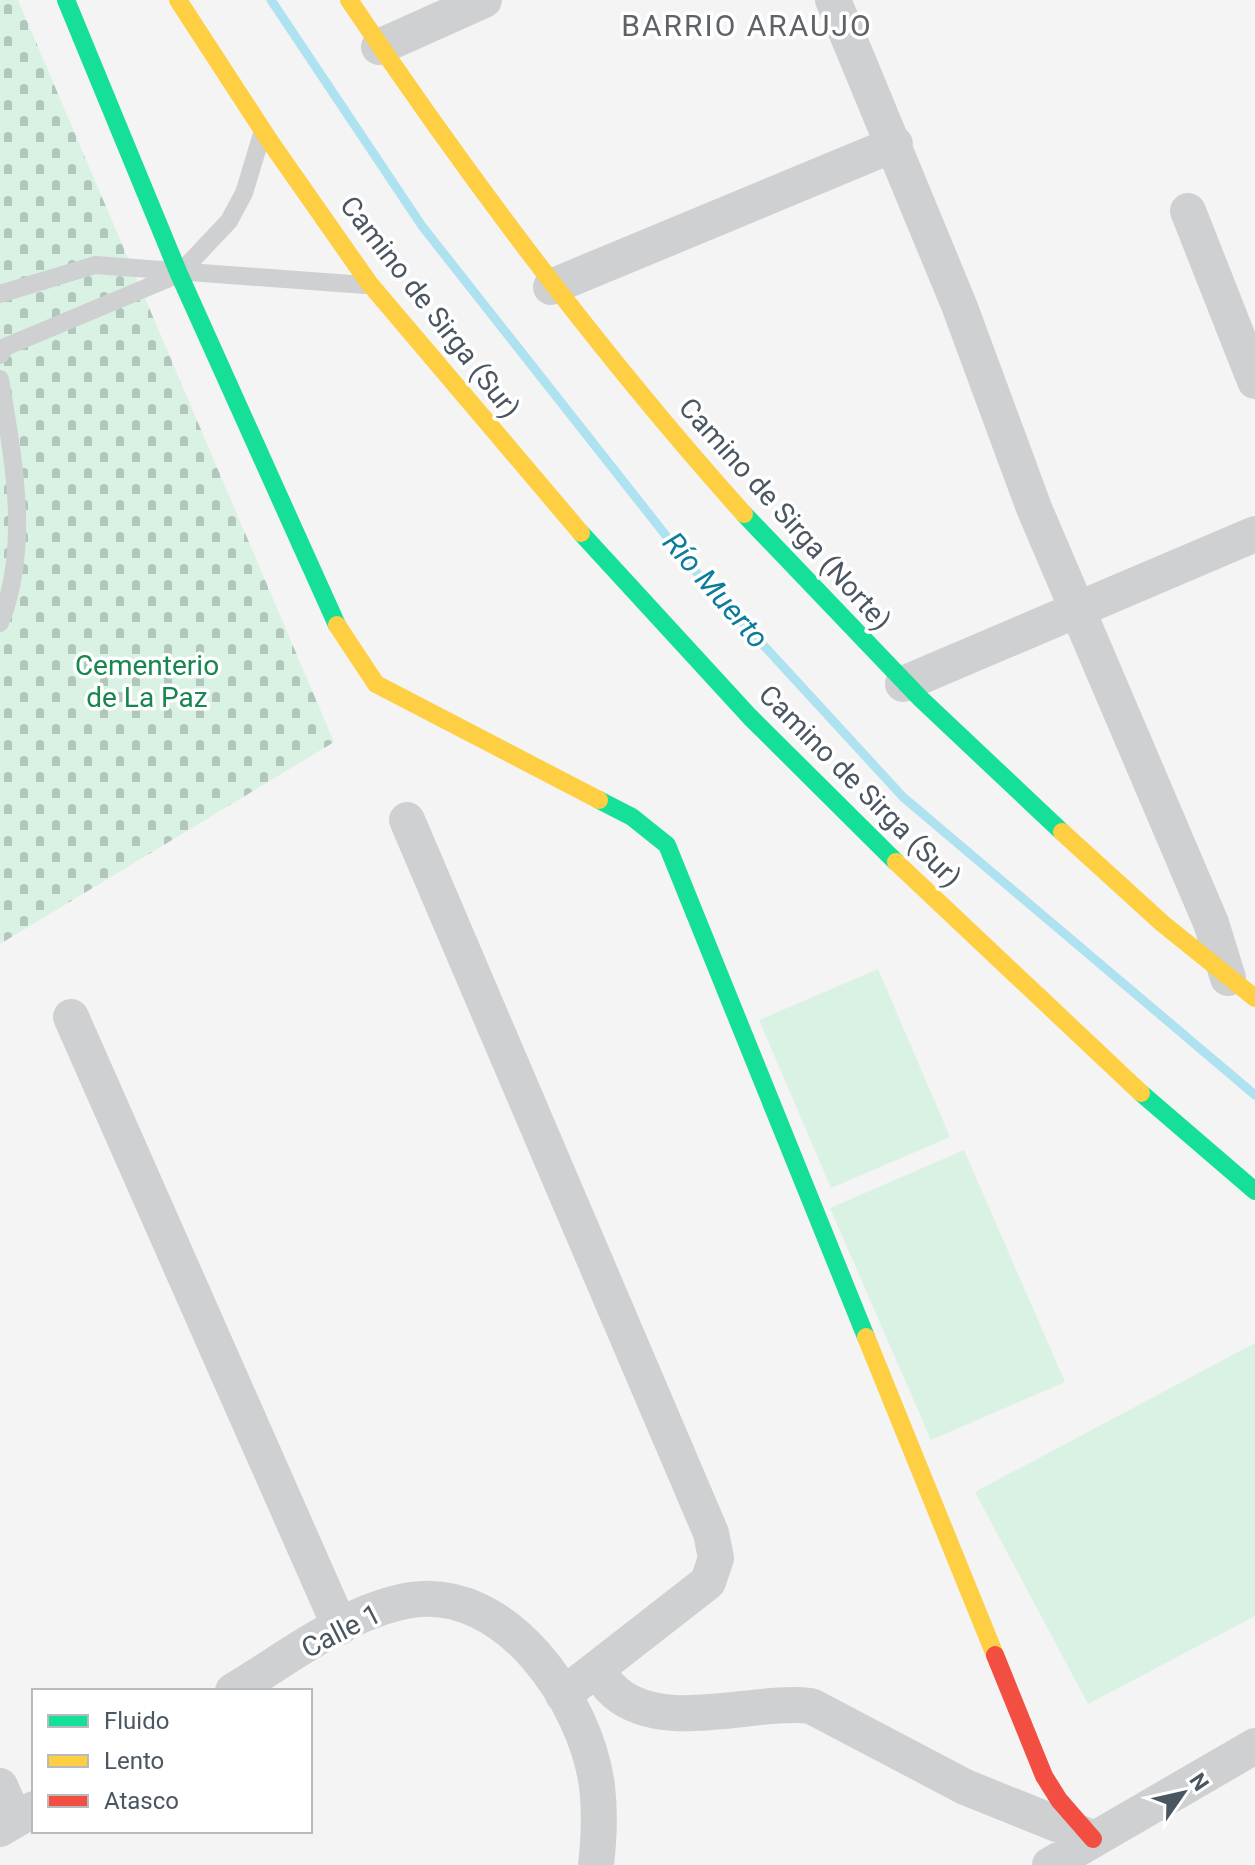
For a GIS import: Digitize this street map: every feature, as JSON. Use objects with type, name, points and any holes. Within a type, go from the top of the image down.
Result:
[{"type":"main road","points":[[66,0],[179,274],[334,621],[376,684],[632,817],[667,845],[1044,1776],[1059,1800],[1093,1839]]},
{"type":"main road","name":"Camino de Sirga (Sur)","points":[[178,0],[262,133],[372,286],[573,529],[696,663],[1030,993],[1229,1172],[1255,1191]]},
{"type":"main road","name":"Camino de Sirga (Norte)","points":[[349,0],[379,47],[551,287],[745,517],[903,684],[1064,834],[1241,988]]},
{"type":"street","points":[[379,47],[484,0]]},
{"type":"street","points":[[833,0],[959,305],[1034,508],[1241,988]]},
{"type":"street","points":[[551,287],[895,144]]},
{"type":"street","points":[[1188,211],[1255,381]]},
{"type":"street","points":[[903,684],[1255,534]]},
{"type":"street","points":[[407,820],[711,1533],[716,1558],[708,1582],[563,1695]]},
{"type":"street","points":[[71,1017],[340,1627]]},
{"type":"street","name":"Calle 1","points":[[236,1689],[363,1613],[413,1600],[447,1601],[474,1608],[510,1628],[535,1652],[563,1695],[583,1738],[597,1784],[596,1865]]},
{"type":"street","points":[[595,1670],[617,1695],[642,1707],[697,1714],[787,1703],[811,1706],[965,1787],[1093,1839]]},
{"type":"street","points":[[1050,1865],[1255,1746]]},
{"type":"street","points":[[0,1786],[16,1819]]},
{"type":"lane","points":[[0,355],[5,347],[179,274],[229,221],[244,193],[262,133]]},
{"type":"lane","points":[[0,294],[95,265],[179,274],[372,286]]},
{"type":"lane","points":[[0,379],[15,469],[17,546],[0,623]]},
{"type":"green space","name":"Cementerio de La Paz","points":[[0,0],[18,0],[334,742],[0,944]]},
{"type":"green space","points":[[878,969],[950,1137],[831,1188],[759,1020]]},
{"type":"green space","points":[[964,1150],[1065,1382],[931,1440],[830,1208]]},
{"type":"green space","points":[[1255,1343],[1255,1616],[1088,1704],[975,1492]]},
{"type":"waterway","name":"Río Muerto","points":[[271,0],[422,226],[686,561],[903,797],[1255,1095]]},
{"type":"traffic: fast","points":[[66,0],[179,274],[337,625]]},
{"type":"traffic: fast","points":[[744,514],[921,699],[1062,832]]},
{"type":"traffic: fast","points":[[581,533],[750,717],[896,862]]},
{"type":"traffic: fast","points":[[599,800],[632,817],[667,845],[866,1337]]},
{"type":"traffic: fast","points":[[1141,1093],[1255,1191]]},
{"type":"traffic: slow","points":[[178,0],[271,143],[369,283],[581,533]]},
{"type":"traffic: slow","points":[[349,0],[441,133],[587,328],[744,514]]},
{"type":"traffic: slow","points":[[337,625],[376,684],[599,800]]},
{"type":"traffic: slow","points":[[1062,832],[1162,923],[1255,998]]},
{"type":"traffic: slow","points":[[896,862],[1141,1093]]},
{"type":"traffic: slow","points":[[866,1337],[995,1655]]},
{"type":"traffic: jam","points":[[995,1655],[1044,1776],[1059,1800],[1093,1839]]},
{"type":"district","name":"BARRIO ARAUJO","points":[[747,25]]}]
